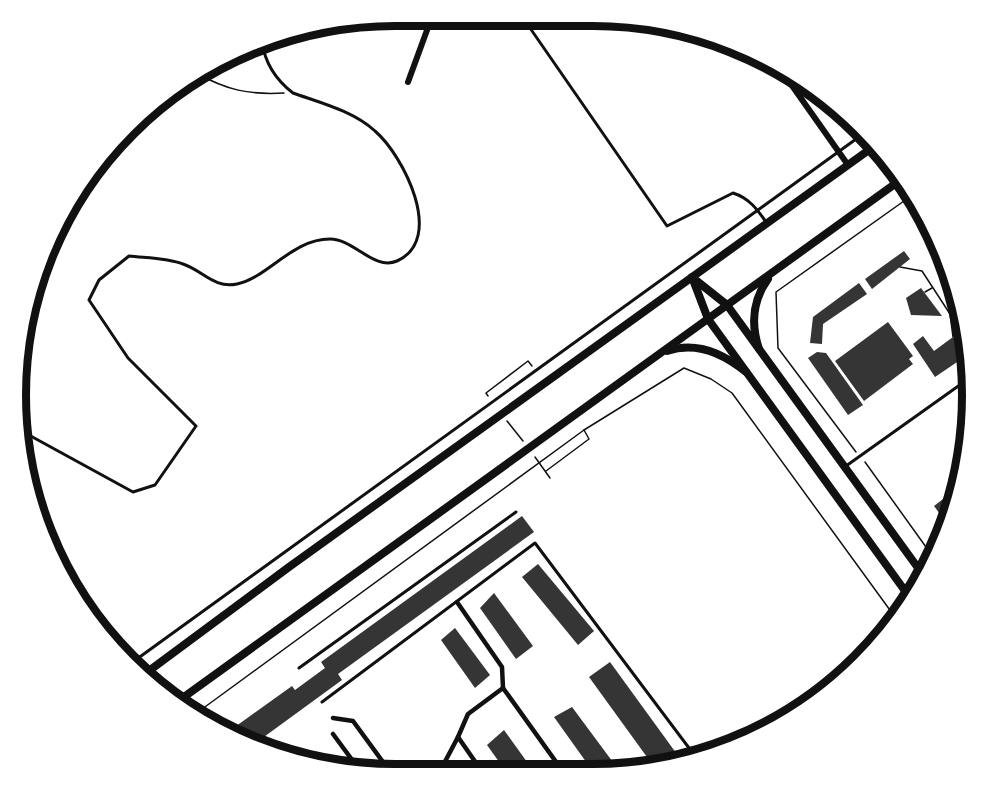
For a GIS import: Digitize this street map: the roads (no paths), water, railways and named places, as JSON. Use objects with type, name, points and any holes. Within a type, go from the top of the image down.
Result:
[{"type":"main road","points":[[149,670],[289,567],[870,150]]},
{"type":"main road","points":[[184,697],[896,183]]},
{"type":"main road","points":[[759,349],[754,334],[756,305],[760,293],[776,270]]},
{"type":"main road","points":[[661,353],[684,347],[709,350],[722,355],[746,372]]},
{"type":"street","points":[[408,82],[429,26]]},
{"type":"street","points":[[789,82],[848,165]]},
{"type":"street","points":[[692,277],[727,305],[918,569]]},
{"type":"street","points":[[692,277],[708,319],[905,591]]},
{"type":"street","points":[[457,602],[502,667],[503,688],[558,764]]},
{"type":"street","points":[[444,764],[468,714],[503,688]]},
{"type":"street","points":[[333,718],[353,721],[384,764]]},
{"type":"street","points":[[333,734],[353,761]]},
{"type":"street","points":[[458,737],[477,764]]},
{"type":"lane","points":[[529,26],[667,226],[733,193],[744,196],[767,223]]},
{"type":"lane","points":[[28,435],[133,492],[155,485],[196,426],[129,358],[89,300],[99,280],[129,256],[184,264],[208,280],[223,284],[236,284],[248,280],[288,254],[324,240],[344,241],[371,258],[384,262],[396,262],[410,252],[420,232],[418,207],[410,184],[391,150],[376,132],[359,120],[293,93],[273,71],[265,49]]},
{"type":"lane","points":[[138,659],[534,369],[858,138]]},
{"type":"lane","points":[[844,467],[962,382]]},
{"type":"lane","points":[[299,668],[516,512]]},
{"type":"lane","points":[[322,702],[535,543],[689,748],[688,751]]}]
